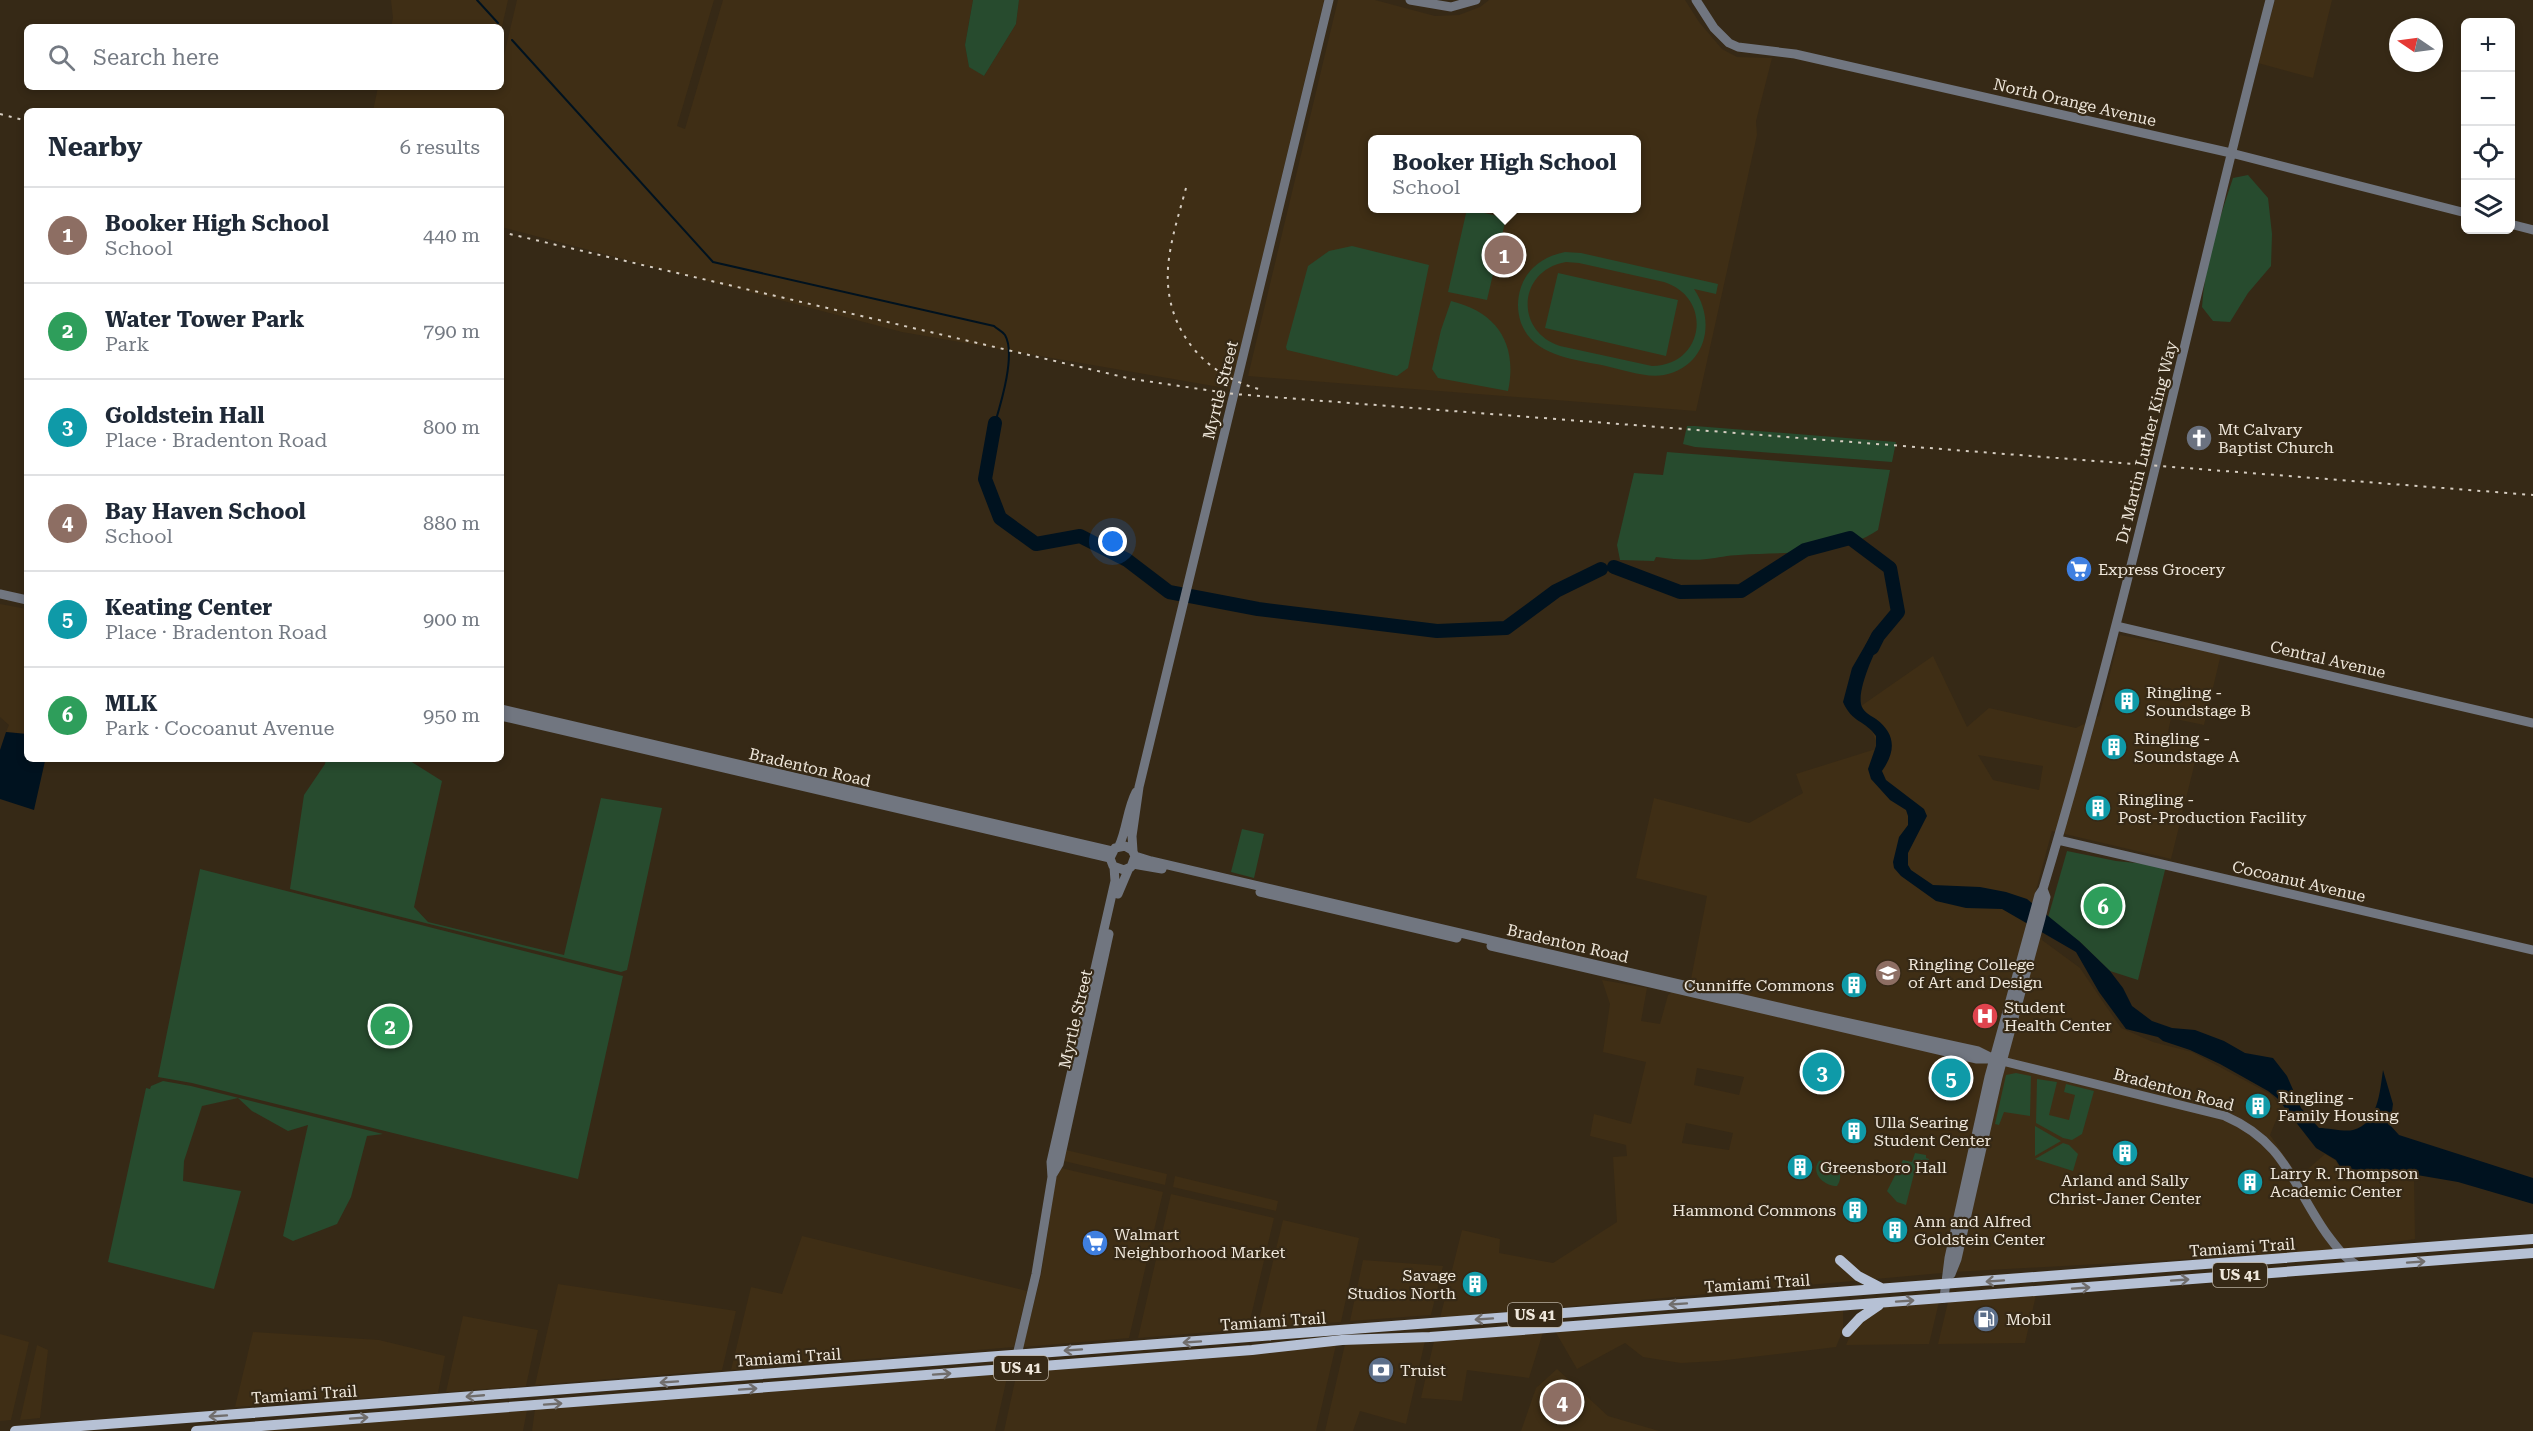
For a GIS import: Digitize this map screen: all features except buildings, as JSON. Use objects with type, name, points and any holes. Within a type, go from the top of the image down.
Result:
[{"type":"main road","name":"Tamiami Trail","points":[[15,1431],[2533,1239]]},
{"type":"main road","name":"Tamiami Trail","points":[[196,1431],[1259,1350],[1342,1340],[1430,1337],[2533,1253]]},
{"type":"main road","points":[[1840,1260],[1858,1276],[1884,1289]]},
{"type":"main road","points":[[2041,1291],[2048,1283],[2070,1275]]},
{"type":"main road","points":[[2013,1293],[2044,1277]]},
{"type":"main road","points":[[1847,1332],[1860,1318],[1883,1303]]},
{"type":"main road","points":[[268,1425],[276,1411]]},
{"type":"street","name":"Myrtle Street","points":[[1052,1177],[1059,1164],[1119,889],[1132,860],[1132,836],[1139,787],[1329,0]]},
{"type":"street","points":[[1410,0],[1451,7],[1476,0]]},
{"type":"street","name":"North Orange Avenue","points":[[1696,0],[1723,38],[1738,47],[1795,54],[2230,153],[2461,212]]},
{"type":"street","name":"Dr Martin Luther King Way","points":[[1944,1298],[1949,1258],[1998,1060],[2116,626],[2230,153],[2270,0]]},
{"type":"street","points":[[2515,225],[2533,230]]},
{"type":"street","points":[[0,594],[24,599]]},
{"type":"street","points":[[0,600],[24,604]]},
{"type":"street","name":"Central Avenue","points":[[2116,626],[2533,723]]},
{"type":"street","name":"Bradenton Road","points":[[504,710],[1114,856]]},
{"type":"street","name":"Bradenton Road","points":[[504,717],[1114,856]]},
{"type":"street","name":"Myrtle Street","points":[[1014,1368],[1036,1274],[1052,1177],[1051,1162],[1113,890],[1114,856],[1124,835],[1130,806],[1139,787]]},
{"type":"street","name":"Cocoanut Avenue","points":[[2058,840],[2533,950]]},
{"type":"street","name":"Bradenton Road","points":[[1114,856],[1125,846],[1132,860],[1833,1028],[1977,1059],[1998,1060],[2220,1114],[2245,1125],[2265,1140],[2283,1160],[2310,1209],[2328,1234],[2343,1254],[2358,1266]]},
{"type":"street","name":"Bradenton Road","points":[[1114,856],[1120,870],[1132,860]]},
{"type":"street","name":"Bradenton Road","points":[[2328,1234],[2364,1253]]},
{"type":"shaded area","points":[[391,0],[508,0],[503,24],[392,24]]},
{"type":"shaded area","points":[[517,0],[714,0],[677,126],[685,129],[723,0],[973,0],[965,45],[969,66],[984,76],[1016,24],[1019,0],[1324,0],[1231,389],[902,332],[504,228],[504,108],[374,108],[377,90],[504,90],[504,55]]},
{"type":"shaded area","points":[[1338,0],[1375,0],[1435,16],[1459,15],[1480,7],[1489,0],[1685,0],[1699,22],[1722,49],[1737,57],[1772,58],[1756,121],[1757,135],[1696,411],[1248,376]]},
{"type":"shaded area","points":[[2275,0],[2332,0],[2313,78],[2258,63]]},
{"type":"shaded area","points":[[0,604],[24,608],[24,734],[6,732],[9,725],[0,717]]},
{"type":"shaded area","name":"Ringling College of Art and Design","points":[[2120,635],[2221,654],[2204,725],[2171,718],[2166,742],[2198,750],[2171,859],[2052,831],[2035,894],[2042,940],[2080,968],[2121,1028],[2153,1042],[2192,1052],[2272,1095],[2281,1108],[2270,1135],[2299,1177],[2325,1154],[2335,1160],[2341,1169],[2414,1176],[2415,1239],[2334,1251],[1953,1272],[1440,1318],[1462,1230],[1500,1239],[1499,1253],[1553,1263],[1617,1222],[1613,1157],[1627,1156],[1626,1145],[1590,1136],[1594,1114],[1631,1124],[1646,1062],[1603,1052],[1610,1004],[1602,980],[1647,988],[1641,1021],[1660,1024],[1668,995],[1691,979],[1707,896],[1636,878],[1654,798],[1749,823],[1803,793],[1796,774],[1879,748],[1861,706],[1933,656],[1967,727],[1989,708],[2076,728],[2099,716]],"holes":[[[1978,755],[2043,766],[2039,790],[1993,780]],[[1697,1068],[1744,1077],[1739,1095],[1694,1085]],[[1686,1123],[1733,1133],[1729,1150],[1682,1143]]]},
{"type":"shaded area","points":[[1066,1150],[1167,1174],[1165,1185],[1064,1161]]},
{"type":"shaded area","points":[[1061,1168],[1163,1192],[1129,1338],[1023,1347],[1041,1275],[1056,1178]]},
{"type":"shaded area","points":[[1175,1176],[1278,1201],[1276,1211],[1173,1187]]},
{"type":"shaded area","points":[[1171,1194],[1274,1218],[1248,1329],[1138,1338]]},
{"type":"shaded area","points":[[1283,1220],[1359,1238],[1341,1322],[1257,1328]]},
{"type":"shaded area","points":[[802,1236],[1027,1291],[1014,1347],[731,1370],[751,1287],[782,1294]]},
{"type":"shaded area","points":[[1363,1260],[1443,1266],[1431,1315],[1350,1321]]},
{"type":"shaded area","points":[[558,1284],[736,1311],[722,1370],[535,1385]]},
{"type":"shaded area","points":[[2036,1295],[2025,1343],[1938,1344],[1948,1302]]},
{"type":"shaded area","points":[[1939,1302],[1929,1344],[1846,1345],[1851,1333],[1863,1321],[1885,1307]]},
{"type":"shaded area","points":[[1843,1310],[1843,1330],[1836,1347],[1718,1361],[1681,1363],[1643,1357],[1625,1343],[1577,1369],[1555,1331]]},
{"type":"shaded area","points":[[463,1316],[538,1330],[526,1386],[446,1392]]},
{"type":"shaded area","points":[[253,1332],[379,1340],[445,1356],[438,1393],[235,1407]]},
{"type":"shaded area","points":[[1543,1332],[1529,1378],[1467,1370],[1462,1401],[1421,1398],[1434,1341]]},
{"type":"shaded area","points":[[0,1334],[29,1342],[11,1420],[0,1421]]},
{"type":"shaded area","points":[[1425,1341],[1406,1424],[1360,1411],[1353,1431],[1325,1431],[1345,1344]]},
{"type":"shaded area","points":[[37,1345],[48,1350],[40,1418],[20,1420]]},
{"type":"shaded area","points":[[1336,1345],[1316,1431],[1004,1431],[1017,1372]]},
{"type":"shaded area","points":[[1557,1369],[1608,1416],[1659,1431],[1521,1431],[1536,1388]]},
{"type":"shaded area","points":[[1008,1373],[995,1431],[532,1431],[535,1409]]},
{"type":"shaded area","points":[[527,1410],[523,1431],[245,1431]]},
{"type":"green space","points":[[973,0],[1019,0],[1016,24],[984,76],[969,67],[965,45]]},
{"type":"green space","points":[[2248,175],[2268,198],[2272,234],[2271,266],[2248,293],[2230,322],[2213,321],[2202,307],[2209,257],[2233,178]]},
{"type":"green space","points":[[1466,213],[1484,213],[1506,218],[1487,300],[1448,292]]},
{"type":"green space","points":[[1352,246],[1429,265],[1408,368],[1397,376],[1287,350],[1308,266],[1329,251]]},
{"type":"green space","points":[[1581,253],[1718,284],[1716,294],[1694,289],[1705,315],[1706,328],[1698,352],[1679,370],[1664,375],[1649,375],[1557,355],[1535,343],[1521,323],[1518,305],[1520,292],[1524,280],[1533,268],[1558,254]],"holes":[[[1566,262],[1664,282],[1680,290],[1691,302],[1696,316],[1696,330],[1692,344],[1683,355],[1669,363],[1652,366],[1560,346],[1545,338],[1535,328],[1529,315],[1528,301],[1531,288],[1538,276],[1550,267]]]},
{"type":"green space","points":[[1558,273],[1678,300],[1666,356],[1545,328]]},
{"type":"green space","points":[[1451,301],[1481,313],[1500,332],[1510,359],[1508,391],[1438,378],[1432,369],[1441,330]]},
{"type":"green space","points":[[1687,426],[1896,442],[1892,462],[1695,447],[1683,444]]},
{"type":"green space","points":[[1667,452],[1890,470],[1878,530],[1846,545],[1811,552],[1735,555],[1700,560],[1656,557],[1654,561],[1620,560],[1617,545],[1634,473],[1663,475]]},
{"type":"green space","points":[[325,762],[412,762],[442,781],[414,907],[428,922],[564,955],[601,798],[662,808],[627,970],[621,972],[290,889],[304,795]]},
{"type":"green space","points":[[1242,829],[1264,834],[1254,878],[1231,872]]},
{"type":"green space","points":[[2067,851],[2116,861],[2166,866],[2138,980],[2110,971],[2079,941],[2047,921]]},
{"type":"green space","points":[[200,869],[623,976],[578,1179],[192,1083],[158,1077]]},
{"type":"green space","points":[[2016,1073],[2031,1076],[2030,1116],[2004,1112],[1999,1125],[1995,1124],[2006,1075]]},
{"type":"green space","points":[[2037,1079],[2057,1082],[2049,1115],[2069,1120],[2075,1095],[2064,1092],[2066,1084],[2094,1091],[2082,1134],[2072,1140],[2063,1138],[2036,1123]]},
{"type":"green space","points":[[163,1081],[191,1086],[383,1134],[367,1136],[351,1197],[337,1224],[293,1241],[283,1236],[308,1125],[288,1131],[252,1111],[238,1098],[202,1106],[184,1161],[183,1181],[241,1191],[214,1289],[108,1262],[146,1088],[150,1089],[151,1086]]},
{"type":"green space","points":[[2035,1126],[2061,1141],[2035,1156]]},
{"type":"green space","points":[[2063,1143],[2069,1145],[2078,1154],[2073,1171],[2035,1159]]},
{"type":"green space","points":[[1915,1153],[1926,1155],[1929,1159],[1926,1168],[1916,1166],[1906,1205],[1897,1202],[1887,1191],[1903,1160],[1912,1162]]},
{"type":"green space","points":[[1826,1160],[1839,1170],[1840,1178],[1837,1186],[1827,1184],[1817,1174],[1819,1161]]},
{"type":"water","points":[[1874,630],[1884,636],[1864,681],[1861,692],[1862,707],[1883,725],[1892,743],[1890,757],[1882,771],[1886,780],[1924,809],[1927,816],[1908,853],[1908,865],[1911,870],[1933,885],[1980,887],[2027,899],[2079,941],[2110,971],[2123,988],[2132,1006],[2152,1021],[2172,1028],[2195,1030],[2224,1041],[2245,1053],[2273,1058],[2287,1076],[2301,1108],[2319,1128],[2353,1130],[2368,1121],[2376,1106],[2383,1070],[2393,1104],[2390,1125],[2399,1135],[2533,1178],[2533,1204],[2458,1182],[2417,1175],[2341,1168],[2336,1160],[2316,1148],[2277,1098],[2268,1091],[2190,1050],[2163,1041],[2158,1037],[2126,1029],[2099,992],[2076,952],[2002,909],[1966,908],[1936,901],[1901,876],[1894,868],[1893,862],[1899,837],[1908,825],[1906,810],[1890,800],[1871,779],[1868,769],[1876,746],[1876,736],[1850,714],[1843,702],[1852,668]]},
{"type":"water","points":[[6,732],[24,734],[24,762],[45,762],[34,810],[0,799],[0,750]]},
{"type":"waterway","points":[[477,0],[498,23]]},
{"type":"waterway","points":[[512,40],[713,262],[994,326],[1002,332],[1008,343],[1009,354],[1004,391],[995,423]]},
{"type":"waterway","points":[[995,423],[985,479],[1000,518],[1036,544],[1080,536],[1127,560],[1169,592],[1258,609],[1437,631],[1506,628],[1556,591],[1601,569]]},
{"type":"waterway","points":[[1614,567],[1680,592],[1741,591],[1805,550],[1850,538],[1890,568],[1898,612],[1878,636],[1872,648]]},
{"type":"railway","points":[[0,114],[24,120]]},
{"type":"railway","points":[[1186,188],[1169,258],[1169,290],[1173,311],[1181,330],[1206,362],[1242,384],[1263,390]]},
{"type":"railway","points":[[504,233],[1132,379],[1234,394],[2533,495]]},
{"type":"place","name":"Booker High School","points":[[1504,255]]},
{"type":"place","name":"Mt Calvary Baptist Church","points":[[2199,438]]},
{"type":"place","name":"Express Grocery","points":[[2079,569]]},
{"type":"place","name":"Ringling - Soundstage B","points":[[2127,701]]},
{"type":"place","name":"Ringling - Soundstage A","points":[[2114,747]]},
{"type":"place","name":"Ringling - Post-Production Facility","points":[[2098,808]]},
{"type":"place","name":"MLK","points":[[2103,906]]},
{"type":"place","name":"Ringling College of Art and Design","points":[[1888,973]]},
{"type":"place","name":"Cunniffe Commons","points":[[1854,985]]},
{"type":"place","name":"Student Health Center","points":[[1985,1016]]},
{"type":"place","name":"Water Tower Park","points":[[390,1026]]},
{"type":"place","name":"Goldstein Hall","points":[[1822,1072]]},
{"type":"place","name":"Keating Center","points":[[1951,1078]]},
{"type":"place","name":"Ringling - Family Housing","points":[[2258,1106]]},
{"type":"place","name":"Ulla Searing Student Center","points":[[1854,1131]]},
{"type":"place","name":"Arland and Sally Christ-Janer Center","points":[[2125,1153]]},
{"type":"place","name":"Greensboro Hall","points":[[1800,1167]]},
{"type":"place","name":"Larry R. Thompson Academic Center","points":[[2250,1182]]},
{"type":"place","name":"Hammond Commons","points":[[1855,1210]]},
{"type":"place","name":"Ann and Alfred Goldstein Center","points":[[1895,1230]]},
{"type":"place","name":"Walmart Neighborhood Market","points":[[1095,1243]]},
{"type":"place","name":"Savage Studios North","points":[[1475,1284]]},
{"type":"place","name":"Mobil","points":[[1986,1319]]},
{"type":"place","name":"Truist","points":[[1381,1370]]},
{"type":"place","name":"Bay Haven School","points":[[1562,1402]]}]
